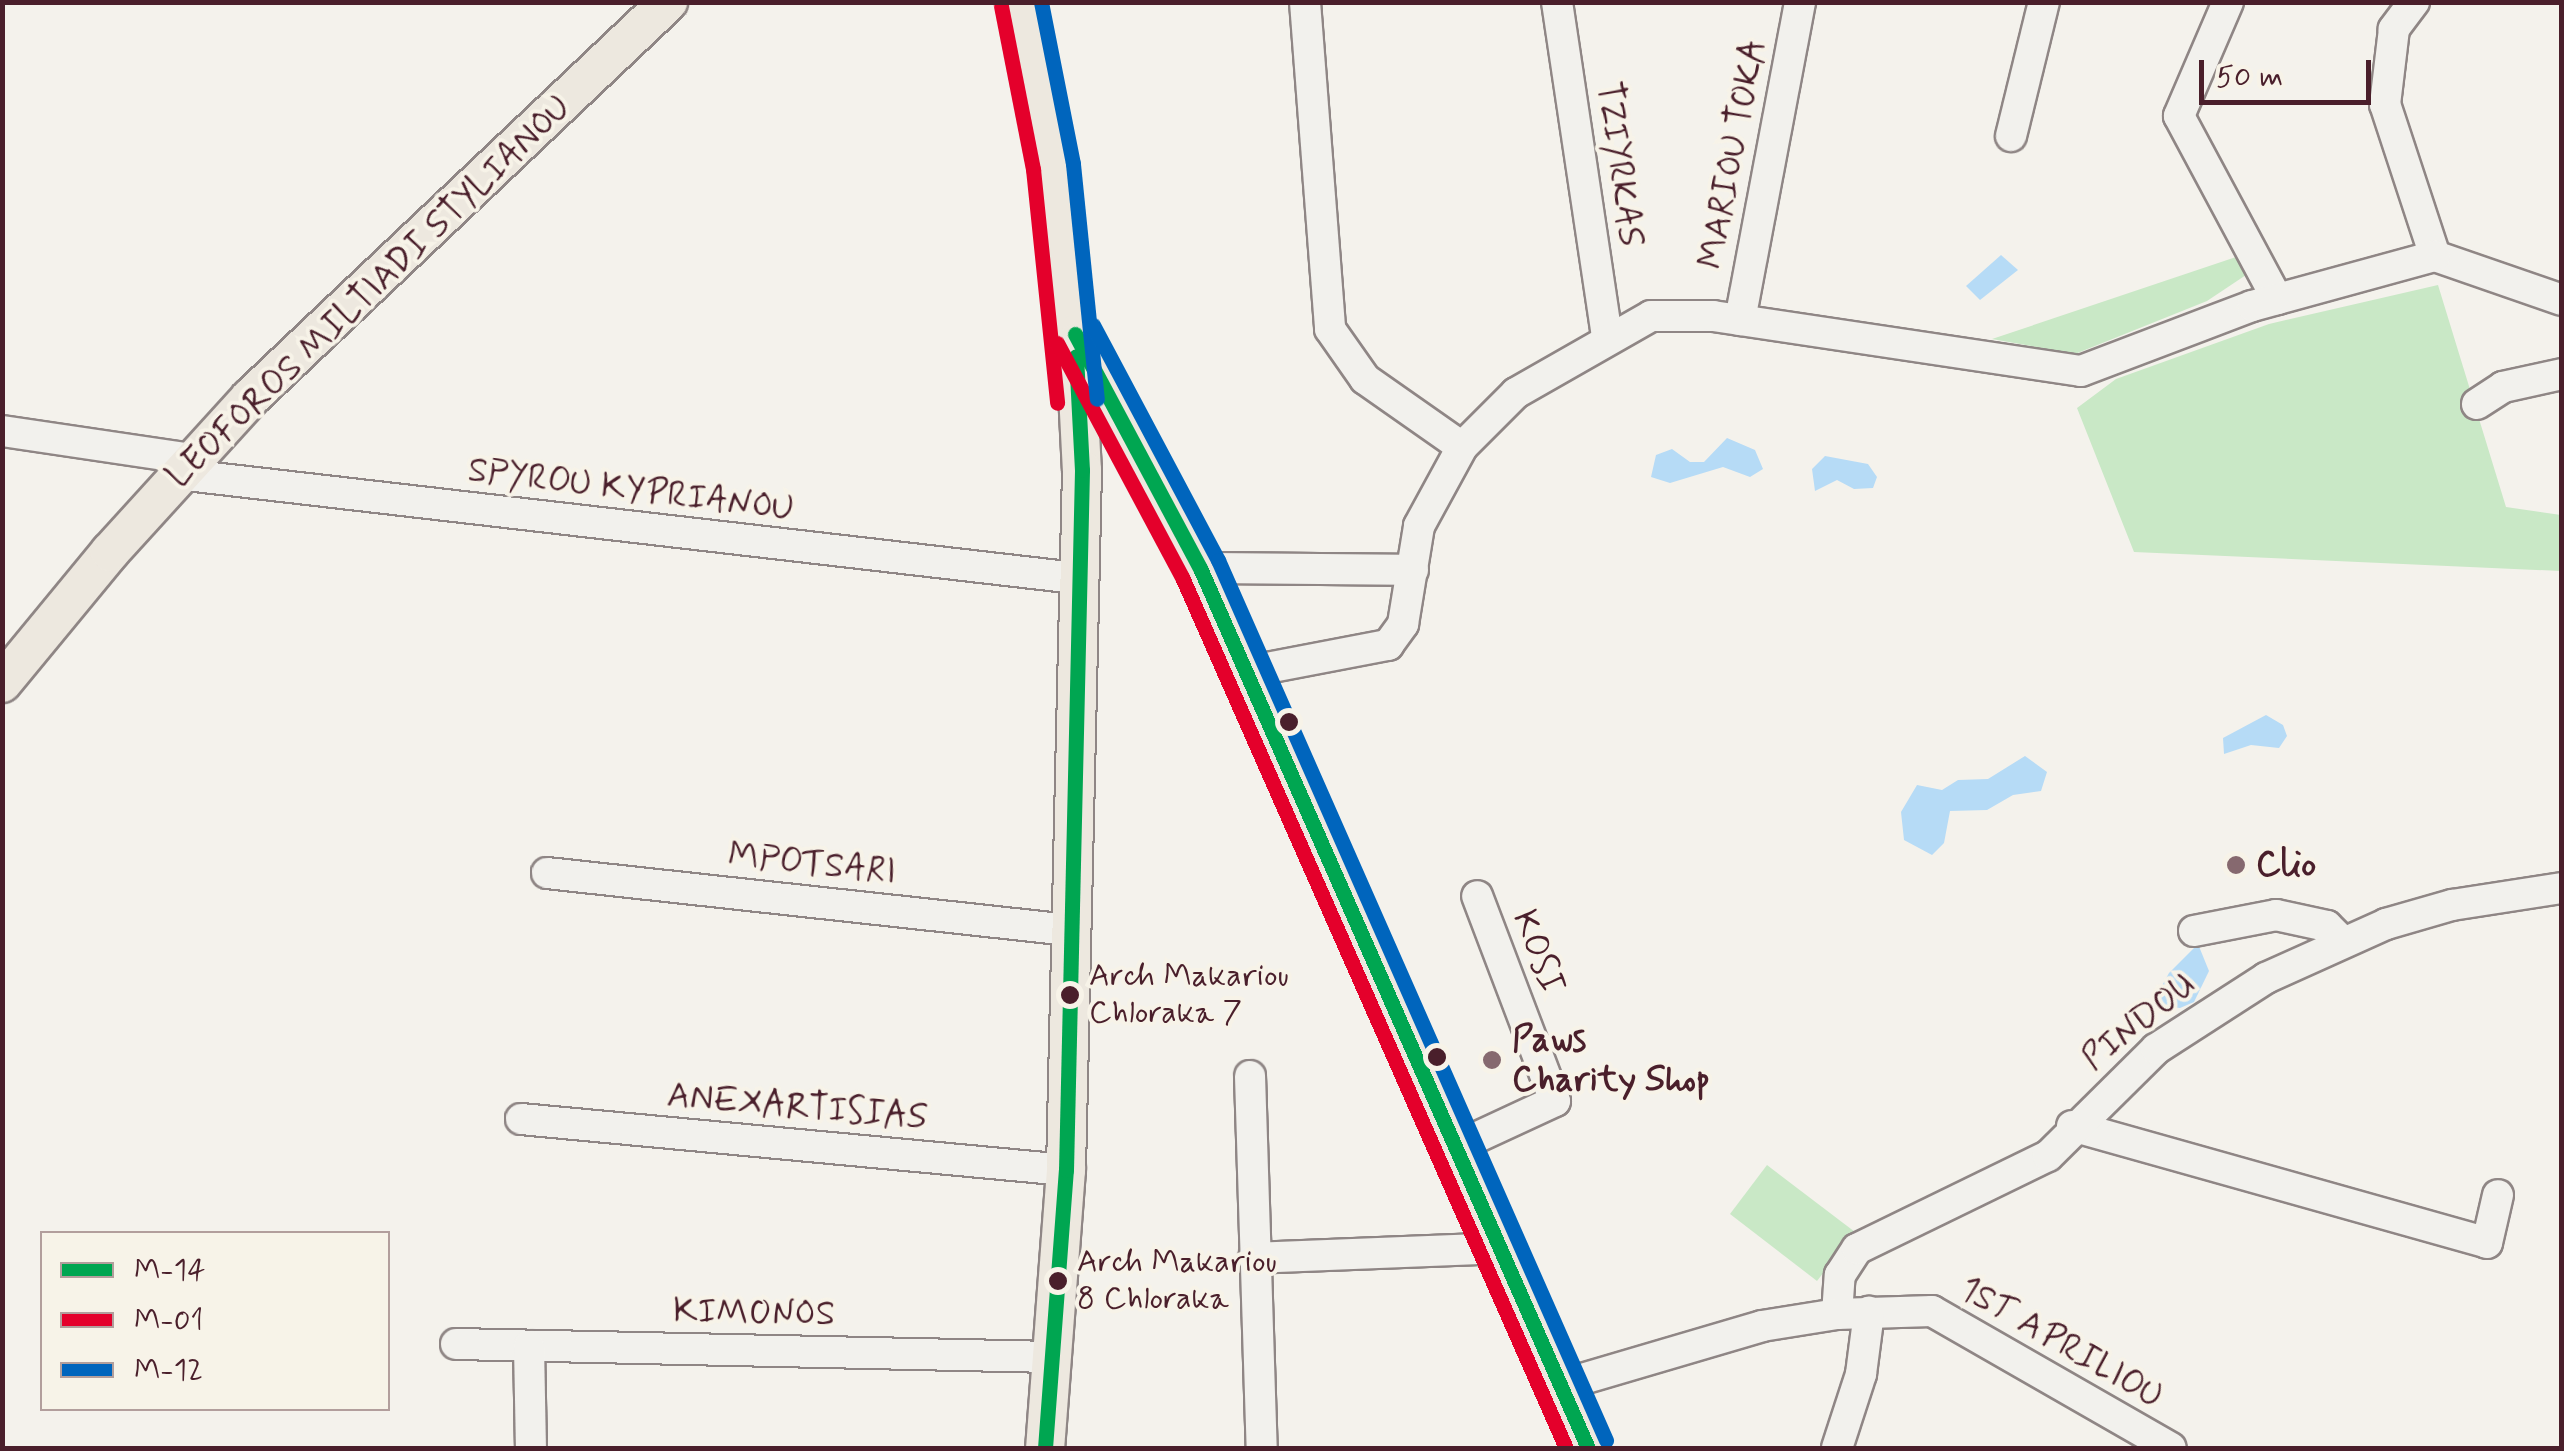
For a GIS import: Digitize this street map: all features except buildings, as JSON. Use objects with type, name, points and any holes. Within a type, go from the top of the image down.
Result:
[{"type":"main road","name":"LEOFOROS MILTIADI STYLIANOU","points":[[2,683],[184,466],[668,2]]},
{"type":"main road","points":[[1021,2],[1046,122],[1075,334],[1082,470],[1076,578],[1066,1170],[1045,1448]]},
{"type":"main road","points":[[1075,334],[1200,568],[1588,1448]]},
{"type":"main road","points":[[1082,470],[1103,464],[1152,478]]},
{"type":"street","points":[[1305,2],[1330,329],[1365,379],[1462,448]]},
{"type":"street","name":"TZIYRKAS","points":[[1558,2],[1607,338]]},
{"type":"street","name":"MARIOU TOKA","points":[[1740,320],[1800,2]]},
{"type":"street","points":[[2011,136],[2044,2]]},
{"type":"street","points":[[2228,2],[2179,116],[2278,299]]},
{"type":"street","points":[[2414,2],[2394,29],[2386,104],[2435,256]]},
{"type":"street","points":[[1246,672],[1388,645],[1402,624],[1419,526],[1462,448],[1498,406],[1607,338],[1676,312],[2082,370],[2278,299],[2435,256],[2562,300]]},
{"type":"street","points":[[2477,404],[2503,387],[2562,374]]},
{"type":"street","name":"SPYROU KYPRIANOU","points":[[2,432],[184,466],[1076,578]]},
{"type":"street","points":[[1200,568],[1412,570]]},
{"type":"street","name":"MPOTSARI","points":[[548,873],[1069,930]]},
{"type":"street","name":"PINDOU","points":[[1837,1314],[1840,1275],[1857,1250],[2048,1156],[2072,1126],[2156,1049],[2210,1011],[2343,942],[2452,905],[2562,888]]},
{"type":"street","name":"KOSI","points":[[1456,1147],[1556,1101],[1476,896]]},
{"type":"street","points":[[2194,931],[2227,920],[2276,915],[2327,926],[2343,942]]},
{"type":"street","points":[[1250,1076],[1262,1448]]},
{"type":"street","name":"ANEXARTISIAS","points":[[522,1120],[1066,1170]]},
{"type":"street","points":[[2072,1126],[2487,1243],[2498,1194]]},
{"type":"street","points":[[1254,1258],[1503,1248]]},
{"type":"street","name":"1ST APRILIOU","points":[[1562,1385],[1713,1338],[1837,1314],[1915,1309],[1950,1318],[2171,1448]]},
{"type":"street","points":[[1838,1448],[1861,1374],[1870,1312]]},
{"type":"street","name":"KIMONOS","points":[[456,1344],[1051,1357]]},
{"type":"street","points":[[528,1346],[531,1448]]},
{"type":"green space","points":[[2239,256],[2246,275],[2207,301],[2075,354],[1992,339]]},
{"type":"green space","points":[[2438,285],[2506,507],[2561,515],[2561,571],[2134,552],[2077,408],[2116,379],[2269,324]]},
{"type":"green space","points":[[1767,1165],[1855,1232],[1817,1281],[1730,1214]]},
{"type":"water","points":[[2001,255],[2018,270],[1980,300],[1966,286]]},
{"type":"water","points":[[1727,438],[1755,450],[1763,469],[1750,477],[1723,467],[1670,483],[1651,477],[1656,455],[1672,449],[1690,462],[1704,462]]},
{"type":"water","points":[[1825,456],[1868,464],[1877,477],[1873,488],[1854,489],[1837,480],[1815,491],[1812,469]]},
{"type":"water","points":[[2266,715],[2283,725],[2287,736],[2279,748],[2251,745],[2224,754],[2223,738]]},
{"type":"water","points":[[2025,756],[2047,772],[2041,791],[2013,795],[1987,810],[1950,811],[1944,843],[1932,855],[1904,840],[1901,812],[1917,785],[1942,790],[1958,780],[1988,779]]},
{"type":"water","points":[[2198,944],[2209,971],[2194,1002],[2180,1008],[2152,1004],[2169,973]]},
{"type":"transit line","name":"M-12","points":[[1041,2],[1073,164],[1097,399]]},
{"type":"transit line","name":"M-01","points":[[1001,6],[1033,169],[1057,403]]},
{"type":"transit line","name":"M-12","points":[[1093,325],[1218,560],[1606,1440]]},
{"type":"transit line","name":"M-14","points":[[1075,334],[1200,568],[1588,1448]]},
{"type":"transit line","name":"M-01","points":[[1057,343],[1182,577],[1566,1448]]},
{"type":"transit line","name":"M-14","points":[[1045,1448],[1066,1170],[1082,470],[1076,356]]},
{"type":"place","name":"Clio","points":[[2236,865]]},
{"type":"place","name":"Arch Makariou Chloraka 7","points":[[1070,995]]},
{"type":"place","name":"Paws Charity Shop","points":[[1492,1060]]},
{"type":"place","name":"Arch Makariou 8 Chloraka","points":[[1058,1281]]}]
